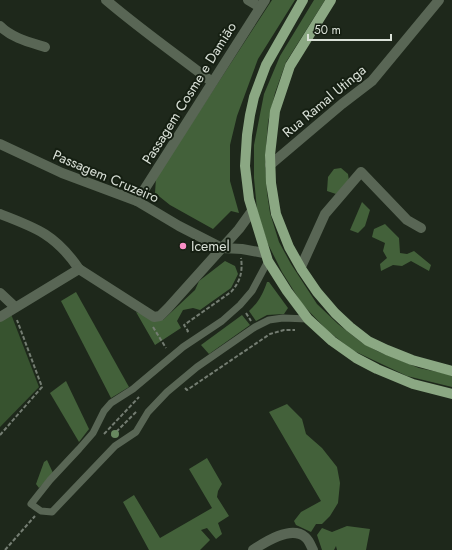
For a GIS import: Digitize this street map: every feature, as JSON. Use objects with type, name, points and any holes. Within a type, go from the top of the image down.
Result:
[{"type":"main road","points":[[303,0],[266,64],[254,98],[247,135],[245,166],[249,199],[266,257],[287,291],[308,319],[332,341],[356,358],[377,369],[413,384],[452,394]]},
{"type":"main road","points":[[330,0],[290,66],[275,111],[270,165],[276,214],[289,247],[317,292],[335,313],[368,341],[412,360],[452,371]]},
{"type":"street","points":[[106,0],[137,26],[153,36],[212,82]]},
{"type":"street","points":[[248,0],[263,3]]},
{"type":"street","name":"Rua Ramal Utinga","points":[[270,165],[342,104],[372,81],[439,0]]},
{"type":"street","name":"Passagem Cosme e Damião","points":[[137,201],[263,3]]},
{"type":"street","points":[[0,26],[8,33],[16,37],[45,48]]},
{"type":"street","name":"Passagem Cruzeiro","points":[[0,144],[62,173],[137,201],[179,226],[222,248]]},
{"type":"street","points":[[301,267],[325,214],[361,172],[407,220],[421,228]]},
{"type":"street","points":[[0,214],[30,225],[54,240],[68,253],[79,269],[153,321],[164,312],[222,248],[252,212]]},
{"type":"street","points":[[222,248],[242,249],[266,257]]},
{"type":"street","points":[[0,317],[79,269]]},
{"type":"street","points":[[0,293],[15,307]]},
{"type":"street","points":[[253,550],[278,536],[293,533],[306,537],[314,550]]},
{"type":"lane","points":[[266,257],[252,290],[240,305],[222,321],[183,347],[133,389],[112,402],[104,411],[92,433],[80,449],[50,480],[31,504],[41,511],[52,512],[115,446],[136,432],[148,412],[167,392],[197,367],[255,327],[270,320],[283,318],[308,319]]},
{"type":"path","points":[[183,336],[188,331],[184,325],[231,292],[237,285],[241,276],[241,257]]},
{"type":"path","points":[[246,313],[252,322]]},
{"type":"path","points":[[0,435],[42,387],[17,320]]},
{"type":"path","points":[[153,321],[166,348],[171,344]]},
{"type":"path","points":[[187,390],[270,334],[284,330],[295,330]]},
{"type":"path","points":[[100,437],[141,396]]},
{"type":"path","points":[[109,439],[137,411]]},
{"type":"path","points":[[5,550],[35,516]]},
{"type":"green space","points":[[272,0],[295,0],[258,59],[237,116],[230,145],[230,181],[239,213],[231,211],[213,229],[170,205],[155,193],[156,178]]},
{"type":"green space","points":[[314,0],[325,0],[286,62],[275,93],[268,122],[265,160],[267,193],[270,213],[279,242],[291,264],[317,304],[338,324],[361,342],[377,351],[419,368],[452,375],[452,387],[407,376],[352,350],[328,331],[302,304],[282,272],[267,242],[257,210],[254,178],[254,145],[264,94],[280,56]]},
{"type":"green space","points":[[341,168],[348,174],[349,181],[336,194],[327,191],[328,177],[334,169]]},
{"type":"green space","points":[[362,202],[370,210],[365,226],[358,233],[350,230]]},
{"type":"green space","points":[[385,224],[399,238],[400,253],[407,254],[414,251],[431,265],[429,271],[411,261],[402,266],[393,265],[381,271],[380,264],[387,258],[383,251],[385,243],[372,237],[374,229]]},
{"type":"green space","points":[[225,261],[235,266],[238,274],[231,288],[200,310],[193,308],[183,310],[177,321],[181,328],[155,345],[136,312],[163,320],[195,290],[199,281]]},
{"type":"green space","points":[[267,282],[269,282],[288,308],[284,314],[267,315],[256,321],[249,311],[260,298]]},
{"type":"green space","points":[[76,292],[129,387],[111,398],[61,301]]},
{"type":"green space","points":[[11,314],[39,387],[0,427],[0,320]]},
{"type":"green space","points":[[242,315],[250,325],[209,354],[201,345]]},
{"type":"green space","points":[[66,381],[89,429],[79,442],[50,393]]},
{"type":"green space","points":[[287,404],[302,419],[306,434],[322,448],[337,467],[340,483],[338,503],[330,516],[322,524],[316,524],[311,532],[296,525],[294,521],[301,512],[321,501],[269,412]]},
{"type":"green space","points":[[207,458],[222,484],[218,491],[217,497],[229,516],[218,523],[222,534],[216,539],[207,528],[201,530],[210,540],[200,550],[149,550],[123,502],[134,495],[160,538],[212,508],[189,469]]},
{"type":"green space","points":[[47,460],[53,473],[39,488],[36,484],[44,462]]},
{"type":"green space","points":[[347,526],[370,529],[366,550],[337,550],[336,546],[334,550],[322,550],[317,535],[322,528],[332,532]]},
{"type":"place","name":"Icemel","points":[[183,246]]}]
